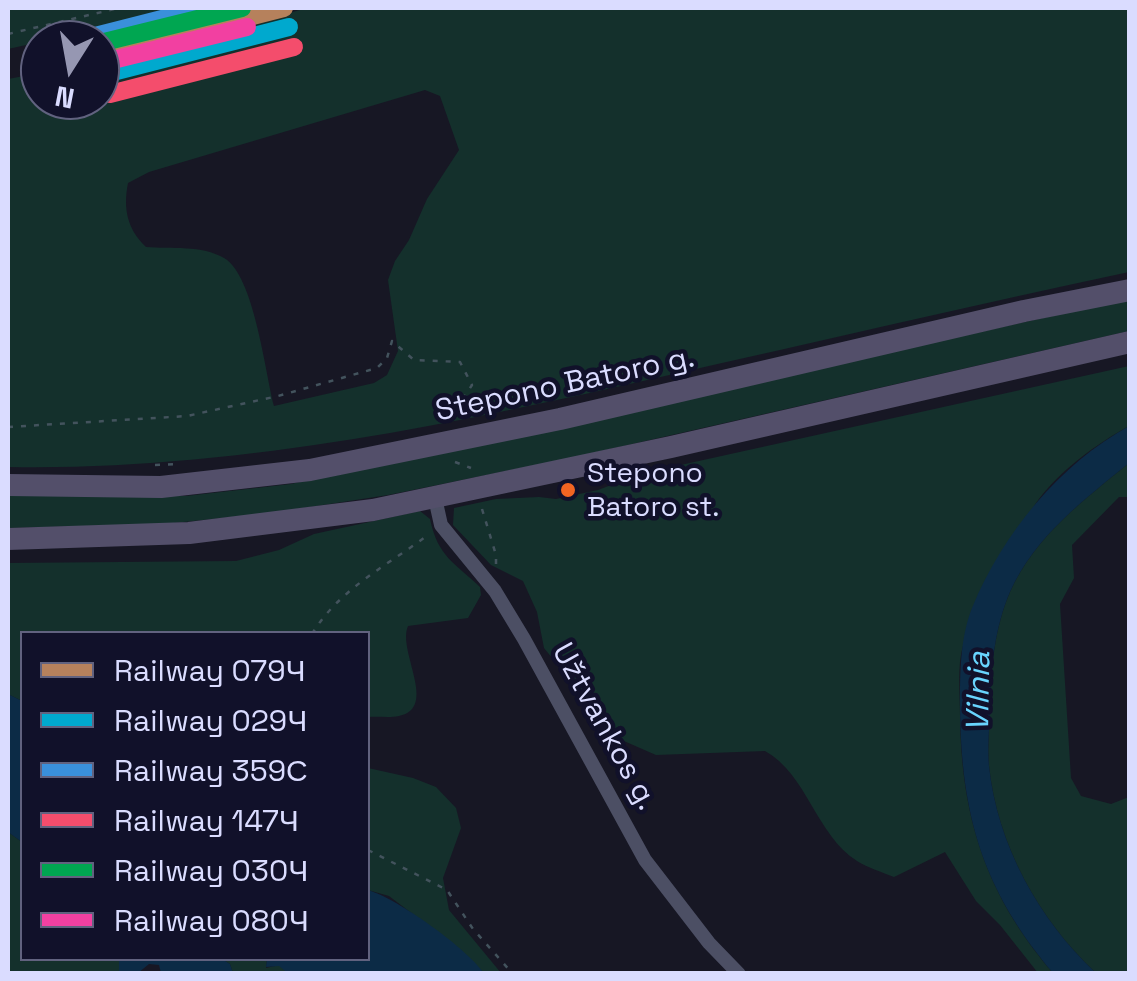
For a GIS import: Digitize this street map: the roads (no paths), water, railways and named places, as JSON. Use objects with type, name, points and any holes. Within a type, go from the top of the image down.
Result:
[{"type":"main road","name":"Stepono Batoro g.","points":[[8,485],[161,487],[310,470],[560,419],[1130,290]]},
{"type":"main road","points":[[8,539],[189,532],[324,517],[435,498],[1130,342]]},
{"type":"street","name":"Užtvankos g.","points":[[435,498],[441,526],[495,592],[645,860],[709,943],[739,974]]},
{"type":"water","name":"Vilnia","points":[[1129,426],[1129,463],[1062,520],[1033,553],[1010,592],[995,647],[988,758],[1001,824],[1039,905],[1096,973],[1053,973],[1009,911],[980,849],[961,745],[963,644],[972,608],[985,580],[1017,528],[1079,460]]},
{"type":"water","points":[[8,694],[20,700],[20,841],[8,832]]},
{"type":"water","points":[[370,891],[430,925],[484,973],[289,974],[279,966],[266,967],[267,961],[370,961]]},
{"type":"water","points":[[119,961],[225,961],[233,973],[161,973],[159,965],[149,964],[138,973],[119,973]]},
{"type":"rail line","name":"359С","points":[[120,30],[205,8]]},
{"type":"rail line","name":"030Ч","points":[[120,38],[242,8]]},
{"type":"rail line","name":"079Ч","points":[[120,50],[284,8]]},
{"type":"rail line","name":"080Ч","points":[[120,58],[247,27]]},
{"type":"rail line","name":"029Ч","points":[[120,70],[289,27]]},
{"type":"rail line","name":"147Ч","points":[[120,91],[294,47]]},
{"type":"place","name":"Stepono Batoro st.","points":[[568,490]]}]
